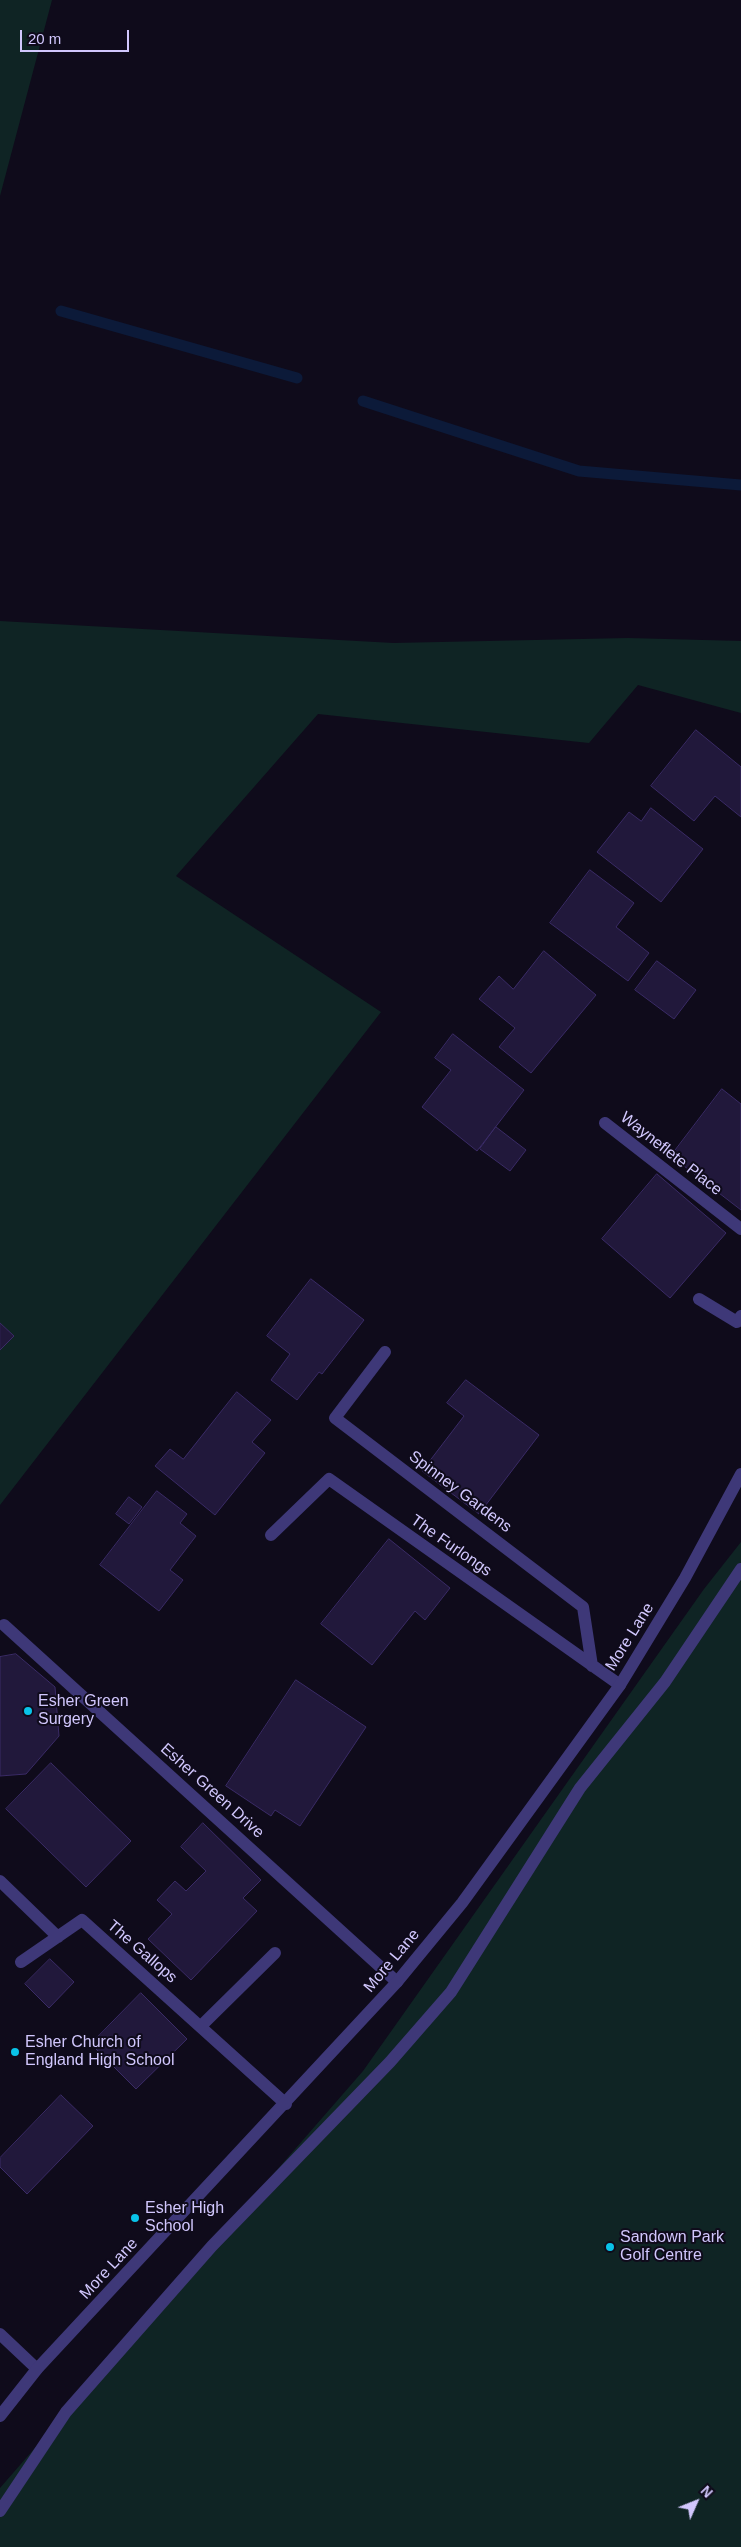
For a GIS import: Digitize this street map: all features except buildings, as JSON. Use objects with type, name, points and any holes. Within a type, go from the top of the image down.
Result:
[{"type":"street","name":"Wayneflete Place","points":[[605,1123],[741,1230]]},
{"type":"street","points":[[698,1299],[737,1322],[741,1316]]},
{"type":"street","name":"Spinney Gardens","points":[[386,1352],[335,1418],[583,1607],[592,1666]]},
{"type":"street","name":"More Lane","points":[[0,2416],[37,2369],[398,1982],[462,1903],[620,1685],[685,1578],[741,1474]]},
{"type":"street","name":"The Furlongs","points":[[271,1536],[329,1479],[620,1685]]},
{"type":"street","points":[[0,2511],[66,2412],[212,2246],[390,2062],[451,1992],[580,1788],[665,1682],[741,1569]]},
{"type":"street","name":"Esher Green Drive","points":[[4,1625],[398,1982]]},
{"type":"street","points":[[0,1881],[58,1936]]},
{"type":"street","name":"The Gallops","points":[[21,1962],[82,1920],[202,2026],[286,2104]]},
{"type":"street","points":[[202,2026],[275,1953]]},
{"type":"street","points":[[0,2334],[37,2369]]},
{"type":"green space","points":[[0,0],[52,0],[0,196]]},
{"type":"green space","points":[[0,621],[393,643],[628,638],[741,641],[741,713],[638,685],[589,743],[318,714],[176,876],[381,1012],[0,1505]]},
{"type":"green space","points":[[741,1542],[741,2547],[0,2547],[0,2488],[363,2071],[704,1589]]},
{"type":"waterway","points":[[61,311],[297,378]]},
{"type":"waterway","points":[[363,401],[579,471],[741,485]]},
{"type":"place","name":"Esher Green Surgery","points":[[28,1711]]},
{"type":"place","name":"Esher Church of England High School","points":[[15,2052]]},
{"type":"place","name":"Esher High School","points":[[135,2218]]},
{"type":"place","name":"Sandown Park Golf Centre","points":[[610,2247]]}]
